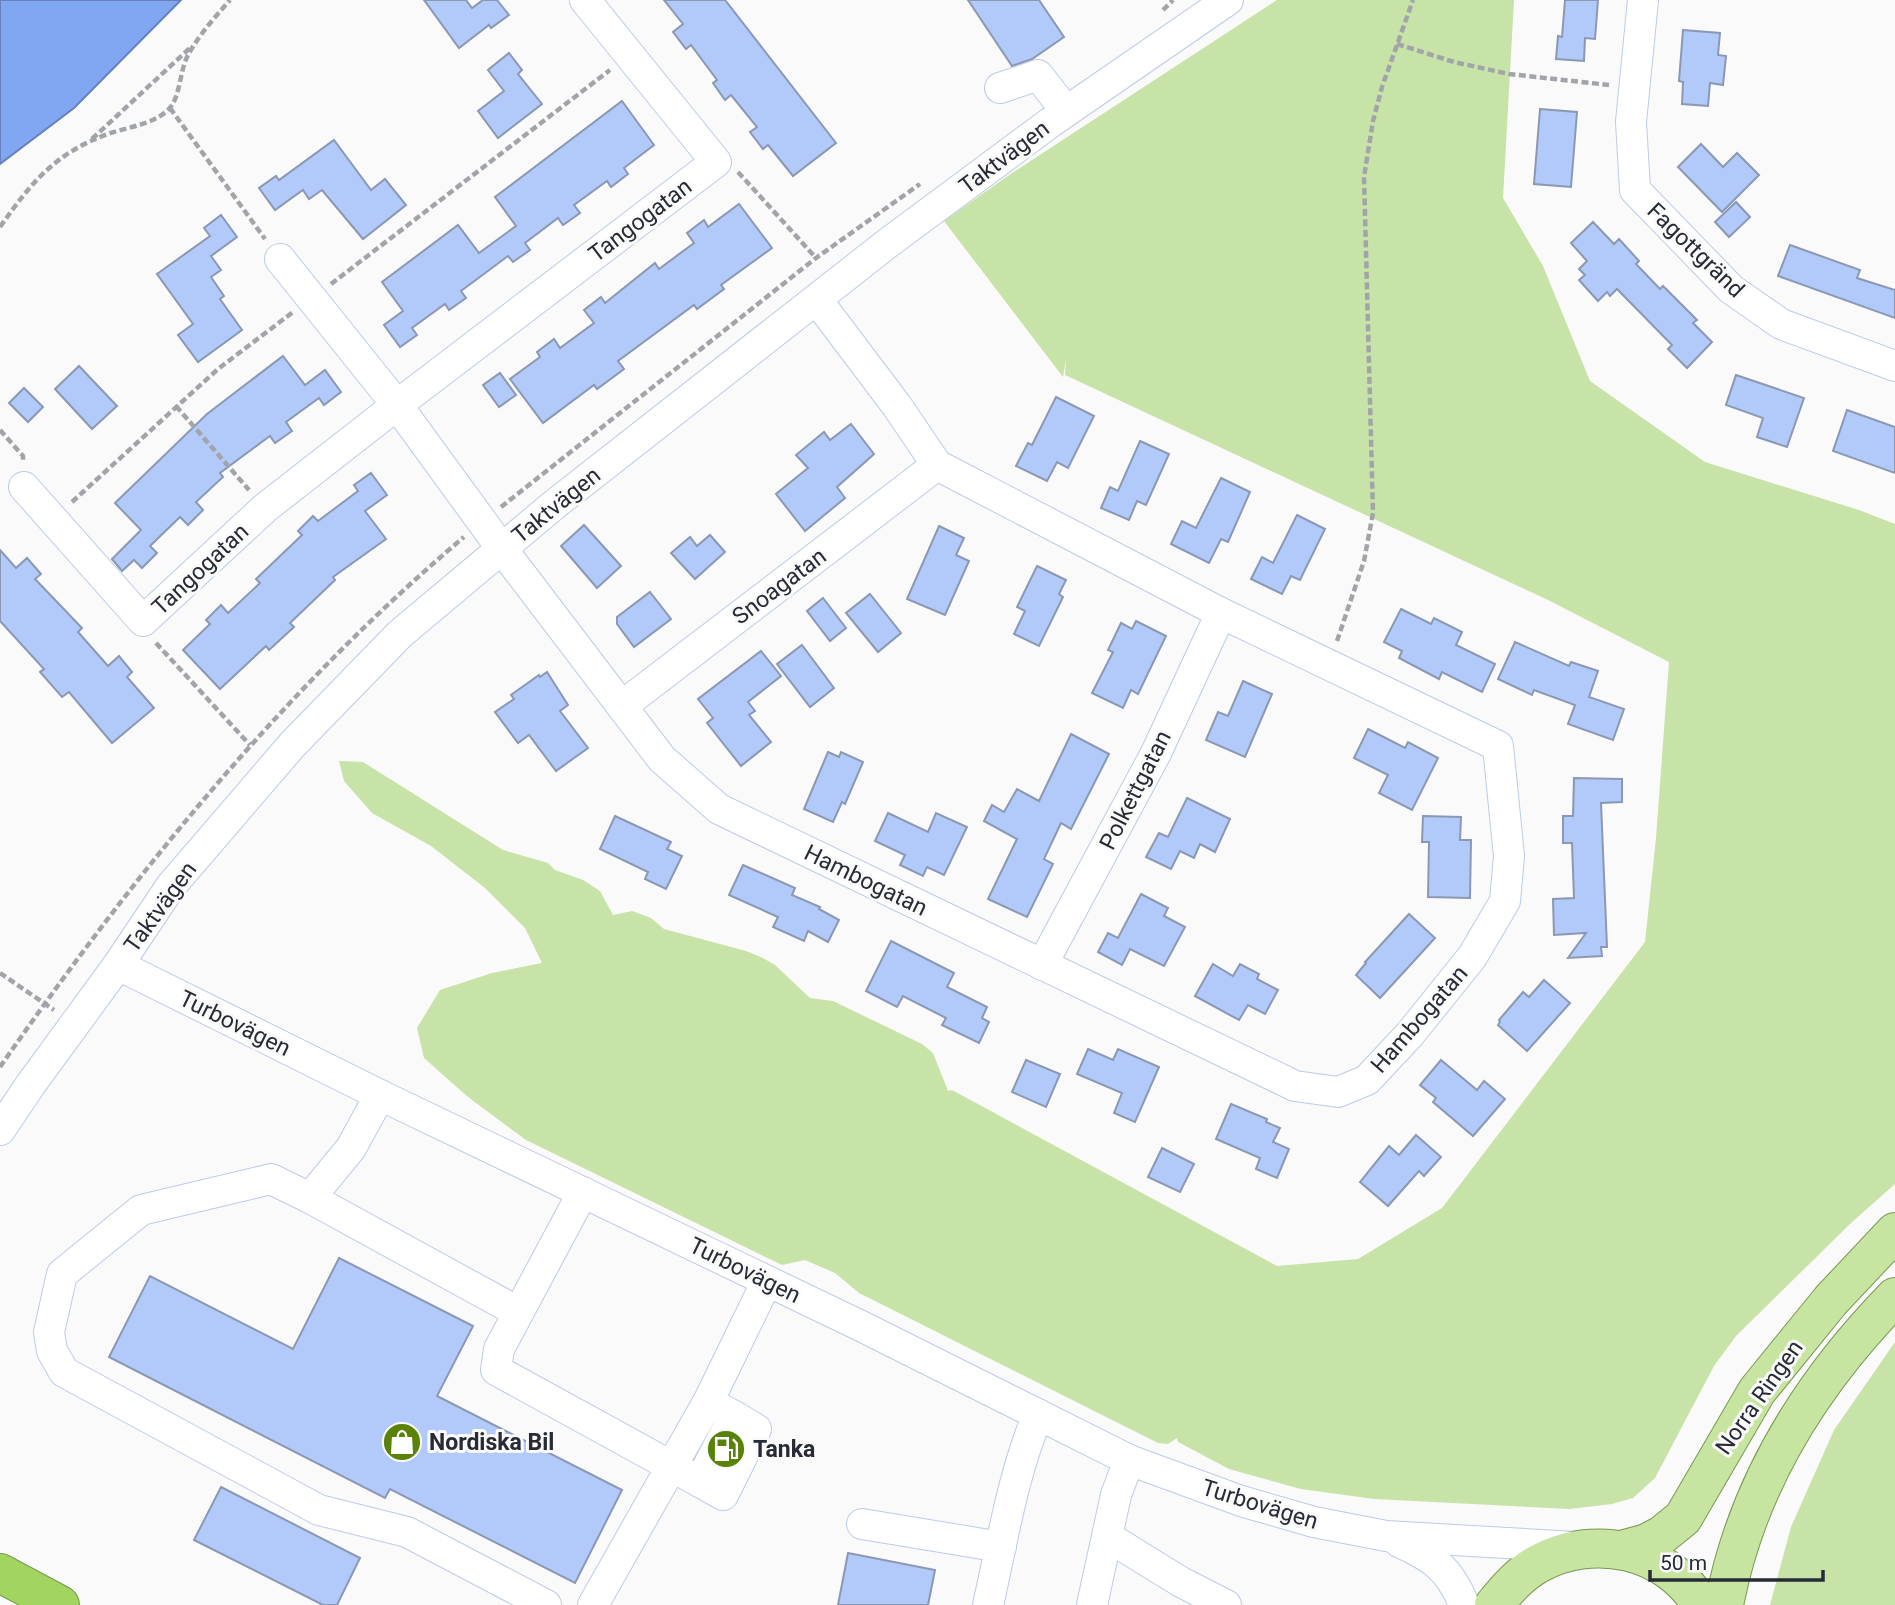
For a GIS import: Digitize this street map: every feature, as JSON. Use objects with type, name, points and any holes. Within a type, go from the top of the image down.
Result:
[{"type":"highway","points":[[0,1573],[60,1605]]},
{"type":"highway","points":[[0,1600],[11,1605]]},
{"type":"main road","name":"Norra Ringen","points":[[1494,1605],[1518,1578],[1554,1556],[1647,1543],[1683,1518],[1757,1391],[1823,1310],[1895,1233]]},
{"type":"main road","name":"Norra Ringen","points":[[1724,1605],[1749,1514],[1780,1446],[1850,1345],[1895,1297]]},
{"type":"main road","points":[[1605,1549],[1644,1556],[1667,1569],[1683,1582],[1701,1605]]},
{"type":"street","points":[[585,0],[716,162]]},
{"type":"street","name":"Taktvägen","points":[[0,1130],[171,886],[292,745],[400,634],[555,504],[888,243],[1066,111],[1228,0]]},
{"type":"street","name":"Fagottgränd","points":[[1643,0],[1632,122],[1635,190],[1731,289],[1781,324],[1895,366]]},
{"type":"street","points":[[1000,88],[1038,75],[1066,111]]},
{"type":"street","name":"Tangogatan","points":[[24,487],[143,621],[265,508],[716,162]]},
{"type":"street","points":[[280,259],[397,405],[502,549]]},
{"type":"street","name":"Hambogatan","points":[[502,549],[662,759],[719,809],[1295,1086],[1338,1091],[1367,1080],[1410,1034],[1472,957],[1505,901],[1509,856],[1498,746],[1221,613],[937,465],[827,292]]},
{"type":"street","name":"Snoagatan","points":[[622,706],[937,465]]},
{"type":"street","name":"Polkettgatan","points":[[1042,965],[1156,753],[1221,613]]},
{"type":"street","name":"Turbovägen","points":[[118,965],[380,1095],[768,1280],[1129,1460],[1241,1501],[1314,1522],[1386,1536],[1605,1549]]},
{"type":"street","points":[[310,1198],[351,1148],[380,1095]]},
{"type":"street","points":[[518,1312],[271,1179],[141,1210],[62,1274],[49,1332],[52,1351],[64,1372],[319,1510],[407,1532],[546,1605]]},
{"type":"street","points":[[583,1192],[499,1349],[496,1370],[723,1494],[756,1429],[708,1402]]},
{"type":"street","points":[[593,1605],[708,1402],[768,1280]]},
{"type":"street","points":[[988,1605],[1011,1492],[1038,1414]]},
{"type":"street","points":[[1092,1605],[1116,1495],[1129,1460]]},
{"type":"street","points":[[862,1524],[1001,1547]]},
{"type":"street","name":"Turbovägen","points":[[1386,1536],[1424,1553],[1437,1563],[1455,1585],[1464,1605]]},
{"type":"street","points":[[1108,1538],[1187,1594],[1226,1605]]},
{"type":"path","points":[[0,227],[28,187],[40,175],[89,142],[195,43],[230,0]]},
{"type":"path","points":[[1328,665],[1364,561],[1373,513],[1364,177],[1373,121],[1413,0]]},
{"type":"path","points":[[89,142],[151,120],[170,108],[175,100],[182,69],[195,43]]},
{"type":"path","points":[[1397,44],[1454,62],[1509,74],[1634,88]]},
{"type":"path","points":[[53,519],[218,369],[630,55]]},
{"type":"path","points":[[170,108],[280,259]]},
{"type":"path","points":[[716,162],[738,171],[801,239],[827,292]]},
{"type":"path","points":[[176,406],[265,508]]},
{"type":"path","points":[[0,430],[23,456],[24,487]]},
{"type":"path","points":[[143,621],[153,640],[250,745]]},
{"type":"path","points":[[0,973],[74,1026]]},
{"type":"green space","points":[[1277,0],[1514,0],[1503,198],[1543,266],[1590,381],[1705,462],[1859,510],[1895,524],[1895,1184],[1851,1223],[1736,1336],[1714,1366],[1655,1478],[1633,1498],[1612,1504],[1569,1509],[1374,1499],[1301,1489],[1229,1469],[1178,1442],[1177,1438],[1168,1444],[1158,1443],[859,1293],[835,1273],[805,1260],[782,1265],[526,1140],[468,1097],[424,1058],[417,1028],[440,990],[492,973],[542,963],[525,928],[485,888],[431,846],[372,813],[344,781],[339,761],[363,762],[503,850],[548,863],[555,870],[583,880],[600,891],[613,915],[632,911],[651,918],[664,929],[763,958],[775,965],[810,998],[833,1001],[922,1044],[933,1053],[948,1091],[952,1090],[1277,1266],[1358,1259],[1442,1208],[1645,942],[1669,662],[1548,600],[1065,375],[1066,359],[1063,377],[944,221],[1012,173]]},
{"type":"green space","points":[[1895,1342],[1895,1605],[1770,1605],[1791,1527],[1834,1430]]},
{"type":"water","points":[[0,0],[181,0],[74,108],[0,164]]},
{"type":"building","points":[[424,0],[466,0],[472,8],[483,0],[497,0],[509,15],[491,28],[489,25],[459,48]]},
{"type":"building","points":[[664,0],[725,0],[836,143],[793,176],[768,145],[763,149],[750,132],[757,127],[731,95],[725,100],[713,83],[717,80],[691,45],[686,49],[673,32],[683,24]]},
{"type":"building","points":[[968,0],[1039,0],[1064,37],[1032,59],[1012,66]]},
{"type":"building","points":[[1565,0],[1598,0],[1595,39],[1585,38],[1584,61],[1556,59],[1558,36],[1562,37]]},
{"type":"building","points":[[1683,30],[1720,33],[1718,55],[1726,56],[1723,85],[1710,83],[1708,106],[1682,104],[1683,82],[1679,81]]},
{"type":"building","points":[[509,53],[522,70],[518,74],[542,104],[498,138],[478,111],[504,91],[488,70]]},
{"type":"building","points":[[622,101],[654,145],[624,168],[628,174],[611,187],[607,181],[574,205],[580,213],[563,225],[558,218],[525,243],[530,250],[513,262],[508,256],[461,291],[466,298],[449,310],[445,304],[412,328],[417,335],[400,347],[384,325],[403,311],[382,282],[458,225],[479,253],[516,226],[495,197]]},
{"type":"building","points":[[1540,109],[1577,112],[1571,187],[1534,184]]},
{"type":"building","points":[[334,140],[371,190],[385,179],[406,205],[363,239],[322,190],[309,199],[303,190],[275,210],[259,188],[276,176],[279,180]]},
{"type":"building","points":[[1701,144],[1723,167],[1737,153],[1759,175],[1722,212],[1678,167]]},
{"type":"building","points":[[1736,202],[1750,217],[1729,237],[1715,222]]},
{"type":"building","points":[[739,204],[772,248],[721,285],[724,289],[697,309],[694,305],[618,361],[624,369],[597,389],[594,385],[543,423],[510,379],[540,357],[537,352],[554,339],[560,348],[594,323],[584,310],[601,297],[605,303],[655,263],[659,269],[694,243],[687,233],[704,220],[708,227]]},
{"type":"building","points":[[221,215],[237,237],[211,256],[221,270],[211,277],[224,296],[220,299],[242,330],[198,362],[178,335],[193,324],[157,274],[210,236],[204,228]]},
{"type":"building","points":[[1593,222],[1614,244],[1619,239],[1639,261],[1636,264],[1660,289],[1663,286],[1697,320],[1693,323],[1712,342],[1687,368],[1668,349],[1672,345],[1617,289],[1610,296],[1607,292],[1598,301],[1579,280],[1585,275],[1579,269],[1587,261],[1571,243]]},
{"type":"building","points":[[1790,245],[1860,270],[1857,278],[1895,290],[1895,318],[1778,276]]},
{"type":"building","points":[[283,356],[305,385],[325,370],[341,392],[324,405],[319,398],[286,422],[292,431],[275,443],[270,436],[220,473],[223,477],[196,502],[203,510],[188,525],[180,517],[150,546],[157,553],[142,568],[134,560],[122,571],[112,559],[141,530],[115,503],[207,414]]},
{"type":"building","points":[[79,366],[117,406],[92,429],[55,389]]},
{"type":"building","points":[[500,373],[516,395],[499,407],[483,385]]},
{"type":"building","points":[[1736,375],[1804,398],[1787,447],[1757,437],[1763,418],[1726,405]]},
{"type":"building","points":[[24,388],[43,407],[28,422],[9,403]]},
{"type":"building","points":[[1056,397],[1094,416],[1068,468],[1057,462],[1047,481],[1016,466],[1028,443],[1032,445]]},
{"type":"building","points":[[1847,410],[1895,427],[1895,473],[1833,451]]},
{"type":"building","points":[[851,424],[874,454],[837,487],[845,498],[805,531],[776,494],[808,468],[796,455],[824,432],[830,440]]},
{"type":"building","points":[[1140,441],[1169,454],[1146,505],[1137,501],[1129,520],[1101,508],[1110,487],[1118,491]]},
{"type":"building","points":[[371,473],[387,495],[365,511],[386,539],[333,577],[335,580],[290,623],[294,627],[269,650],[266,646],[220,689],[183,650],[210,624],[206,620],[221,605],[228,613],[260,583],[256,579],[302,535],[298,531],[313,516],[318,521],[358,491],[354,485]]},
{"type":"building","points":[[1221,478],[1250,492],[1228,542],[1221,539],[1209,563],[1171,544],[1182,521],[1196,528]]},
{"type":"building","points":[[1297,515],[1325,529],[1300,580],[1291,576],[1282,594],[1251,579],[1262,557],[1273,563]]},
{"type":"building","points":[[584,525],[621,566],[597,588],[561,546]]},
{"type":"building","points":[[939,526],[964,538],[956,555],[969,561],[945,615],[907,599]]},
{"type":"building","points":[[710,535],[725,552],[695,579],[671,553],[690,537],[697,546]]},
{"type":"building","points":[[0,550],[16,568],[27,558],[41,574],[35,579],[82,628],[78,632],[108,666],[119,656],[132,672],[127,677],[154,708],[112,743],[69,692],[62,697],[40,672],[44,669],[0,621]]},
{"type":"building","points":[[1037,566],[1066,580],[1059,594],[1063,597],[1039,646],[1014,634],[1025,611],[1017,607]]},
{"type":"building","points":[[650,592],[671,619],[634,647],[617,624],[617,617]]},
{"type":"building","points":[[870,594],[901,633],[878,652],[846,613]]},
{"type":"building","points":[[823,598],[846,628],[830,641],[807,611]]},
{"type":"building","points":[[1401,609],[1431,624],[1434,618],[1462,632],[1456,645],[1495,664],[1482,692],[1442,672],[1439,679],[1399,658],[1402,651],[1384,642]]},
{"type":"building","points":[[1136,621],[1166,636],[1138,694],[1131,690],[1123,708],[1092,693],[1113,652],[1108,650],[1121,623],[1132,629]]},
{"type":"building","points":[[1515,642],[1569,666],[1571,662],[1598,671],[1589,697],[1624,709],[1613,740],[1568,724],[1575,705],[1534,690],[1532,695],[1498,679]]},
{"type":"building","points":[[802,645],[834,688],[810,707],[777,664]]},
{"type":"building","points":[[761,651],[781,676],[748,702],[755,711],[749,715],[771,742],[741,766],[707,723],[713,718],[698,699]]},
{"type":"building","points":[[547,672],[568,705],[560,711],[588,748],[556,771],[529,735],[518,743],[495,712],[514,699],[511,695]]},
{"type":"building","points":[[1243,681],[1272,694],[1245,757],[1206,740],[1218,712],[1228,716]]},
{"type":"building","points":[[1368,729],[1405,748],[1408,742],[1438,758],[1412,810],[1379,793],[1388,775],[1354,758]]},
{"type":"building","points":[[1071,734],[1109,754],[1071,829],[1061,823],[1044,859],[1053,864],[1027,917],[988,899],[1017,839],[984,821],[992,805],[1004,812],[1017,789],[1039,801]]},
{"type":"building","points":[[828,752],[839,757],[841,752],[863,762],[845,804],[842,802],[833,822],[804,809]]},
{"type":"building","points":[[1574,778],[1622,779],[1622,802],[1601,803],[1607,947],[1601,947],[1602,956],[1568,958],[1586,933],[1554,935],[1553,899],[1574,898],[1572,843],[1563,843],[1563,816],[1573,816]]},
{"type":"building","points":[[1187,798],[1230,819],[1215,852],[1200,844],[1194,858],[1180,851],[1171,869],[1146,857],[1159,833],[1168,837]]},
{"type":"building","points":[[888,813],[928,832],[936,813],[967,827],[944,875],[927,867],[923,876],[900,865],[905,855],[875,841]]},
{"type":"building","points":[[615,816],[671,842],[667,849],[682,856],[666,889],[645,879],[648,872],[600,849]]},
{"type":"building","points":[[1423,816],[1461,817],[1460,840],[1471,840],[1470,898],[1428,897],[1429,842],[1422,842]]},
{"type":"building","points":[[743,865],[795,888],[792,895],[820,907],[819,909],[839,920],[828,942],[808,931],[804,941],[773,927],[778,917],[729,895]]},
{"type":"building","points":[[1141,894],[1168,908],[1164,916],[1185,927],[1164,966],[1130,949],[1122,965],[1098,952],[1108,933],[1118,938]]},
{"type":"building","points":[[1409,914],[1435,938],[1380,998],[1356,975]]},
{"type":"building","points":[[891,941],[954,973],[947,987],[987,1007],[982,1018],[989,1022],[979,1043],[942,1025],[946,1018],[903,996],[897,1007],[866,991]]},
{"type":"building","points":[[1213,964],[1233,976],[1240,964],[1259,974],[1257,979],[1278,990],[1265,1014],[1248,1005],[1239,1020],[1195,996]]},
{"type":"building","points":[[1544,980],[1570,1003],[1527,1051],[1498,1025],[1499,1020],[1523,992],[1529,997]]},
{"type":"building","points":[[1088,1049],[1113,1060],[1118,1049],[1159,1067],[1135,1122],[1114,1113],[1122,1093],[1077,1074]]},
{"type":"building","points":[[1026,1060],[1060,1074],[1046,1107],[1012,1092]]},
{"type":"building","points":[[1441,1060],[1477,1090],[1484,1081],[1505,1099],[1473,1136],[1433,1102],[1436,1098],[1420,1085]]},
{"type":"building","points":[[1231,1104],[1267,1119],[1266,1122],[1280,1128],[1273,1142],[1289,1149],[1277,1178],[1256,1169],[1260,1158],[1216,1139]]},
{"type":"building","points":[[1416,1135],[1441,1157],[1424,1176],[1419,1171],[1388,1206],[1360,1182],[1389,1146],[1399,1155]]},
{"type":"building","points":[[1162,1148],[1194,1164],[1180,1192],[1148,1177]]},
{"type":"building","name":"Nordiska Bil","points":[[339,1258],[473,1326],[437,1396],[622,1490],[575,1583],[390,1489],[385,1498],[109,1357],[150,1276],[293,1349]]},
{"type":"building","points":[[221,1487],[360,1558],[337,1605],[323,1605],[194,1540]]},
{"type":"building","points":[[848,1553],[935,1570],[928,1605],[838,1605]]},
{"type":"place","name":"Nordiska Bil","points":[[402,1442]]},
{"type":"place","name":"Tanka","points":[[726,1449]]}]
